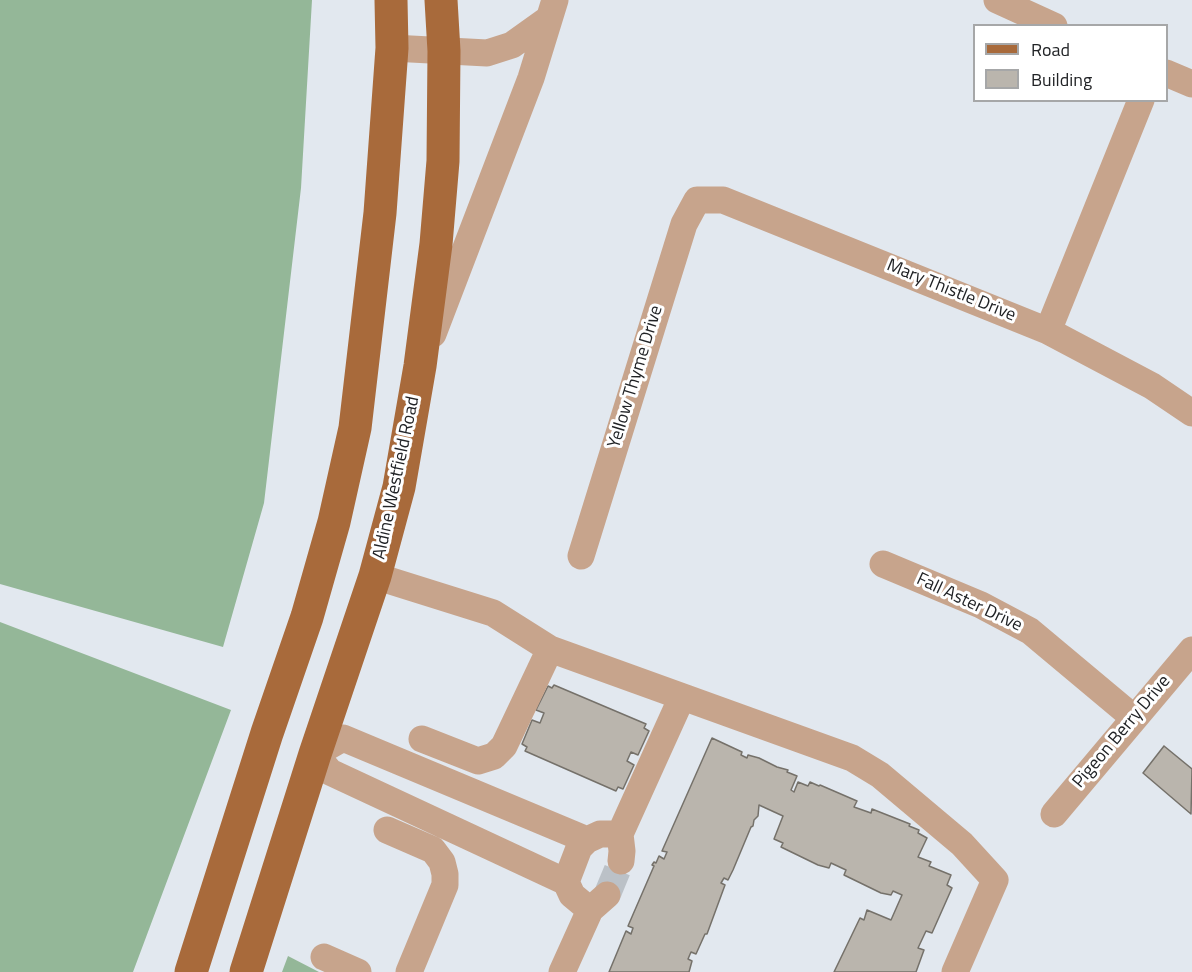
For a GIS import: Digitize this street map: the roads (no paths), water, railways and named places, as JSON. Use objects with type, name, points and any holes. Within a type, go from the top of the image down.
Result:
[{"type":"main road","points":[[191,972],[267,733],[307,617],[334,522],[355,428],[380,213],[392,48],[391,0]]},
{"type":"main road","name":"Aldine Westfield Road","points":[[246,972],[315,754],[375,576],[399,487],[420,366],[443,161],[444,51],[441,0]]},
{"type":"main road","points":[[267,733],[315,754]]},
{"type":"street","points":[[997,0],[1050,24]]},
{"type":"street","points":[[392,48],[487,53],[512,45],[551,10]]},
{"type":"street","points":[[420,366],[531,78],[551,10]]},
{"type":"street","points":[[1168,73],[1192,84]]},
{"type":"street","points":[[1048,331],[1140,102]]},
{"type":"street","name":"Mary Thistle Drive","points":[[697,200],[723,200],[1048,331],[1134,376],[1192,413]]},
{"type":"street","name":"Yellow Thyme Drive","points":[[581,556],[684,224],[697,200]]},
{"type":"street","name":"Fall Aster Drive","points":[[883,564],[981,605],[1030,632],[1134,718]]},
{"type":"street","points":[[375,576],[494,613],[550,649],[852,758],[880,775],[962,844],[995,880],[955,972]]},
{"type":"street","points":[[422,739],[478,761],[494,756],[504,746],[550,649]]},
{"type":"street","name":"Pigeon Berry Drive","points":[[1053,814],[1192,650]]},
{"type":"street","points":[[621,861],[620,834],[682,697]]},
{"type":"street","points":[[562,972],[598,903],[572,896],[566,882],[330,772],[315,754],[343,738],[587,840]]},
{"type":"street","points":[[387,830],[433,850],[442,862],[445,874],[445,885],[409,972]]},
{"type":"street","points":[[566,882],[579,848],[587,840],[600,834],[620,834]]},
{"type":"street","points":[[324,957],[358,972]]},
{"type":"tunnel","points":[[607,895],[621,861]]}]
